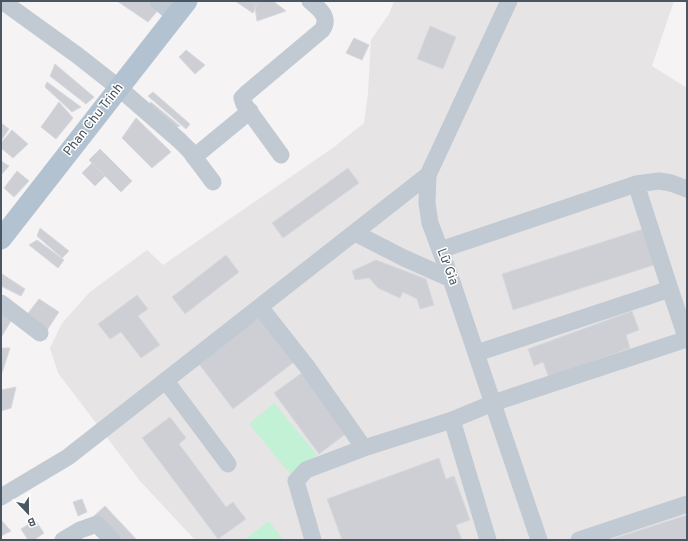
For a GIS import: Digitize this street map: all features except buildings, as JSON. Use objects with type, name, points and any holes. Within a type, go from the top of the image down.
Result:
[{"type":"main road","name":"Phan Chu Trinh","points":[[1,239],[182,9]]},
{"type":"street","points":[[2,1],[77,55],[119,88],[180,141],[213,182]]},
{"type":"street","points":[[158,1],[182,9]]},
{"type":"street","points":[[281,155],[244,104],[242,98],[326,25],[326,20],[323,14],[310,1]]},
{"type":"street","name":"Lữ Gia","points":[[509,1],[428,175],[427,203],[430,223],[451,279],[539,540]]},
{"type":"street","points":[[194,157],[250,111]]},
{"type":"street","points":[[1,497],[68,458],[428,175]]},
{"type":"street","points":[[440,250],[636,184],[659,181],[687,189]]},
{"type":"street","points":[[313,540],[296,481],[306,470],[364,448],[452,420],[493,403],[687,339],[636,184]]},
{"type":"street","points":[[355,233],[404,258],[451,279]]},
{"type":"street","points":[[476,353],[670,289]]},
{"type":"street","points":[[1,303],[40,333]]},
{"type":"street","points":[[260,307],[308,368],[364,448]]},
{"type":"street","points":[[166,381],[228,464]]},
{"type":"street","points":[[452,420],[488,540]]},
{"type":"street","points":[[579,540],[687,504]]},
{"type":"street","points":[[63,540],[80,530],[96,524],[112,540]]},
{"type":"shaded area","points":[[394,1],[674,1],[652,66],[687,88],[687,540],[195,540],[140,481],[58,373],[50,348],[62,323],[90,292],[147,250],[163,265],[334,147],[364,123],[368,93],[371,40],[389,14]]},
{"type":"green space","points":[[274,403],[317,455],[292,476],[249,424]]},
{"type":"green space","points":[[269,521],[283,540],[244,540]]}]
